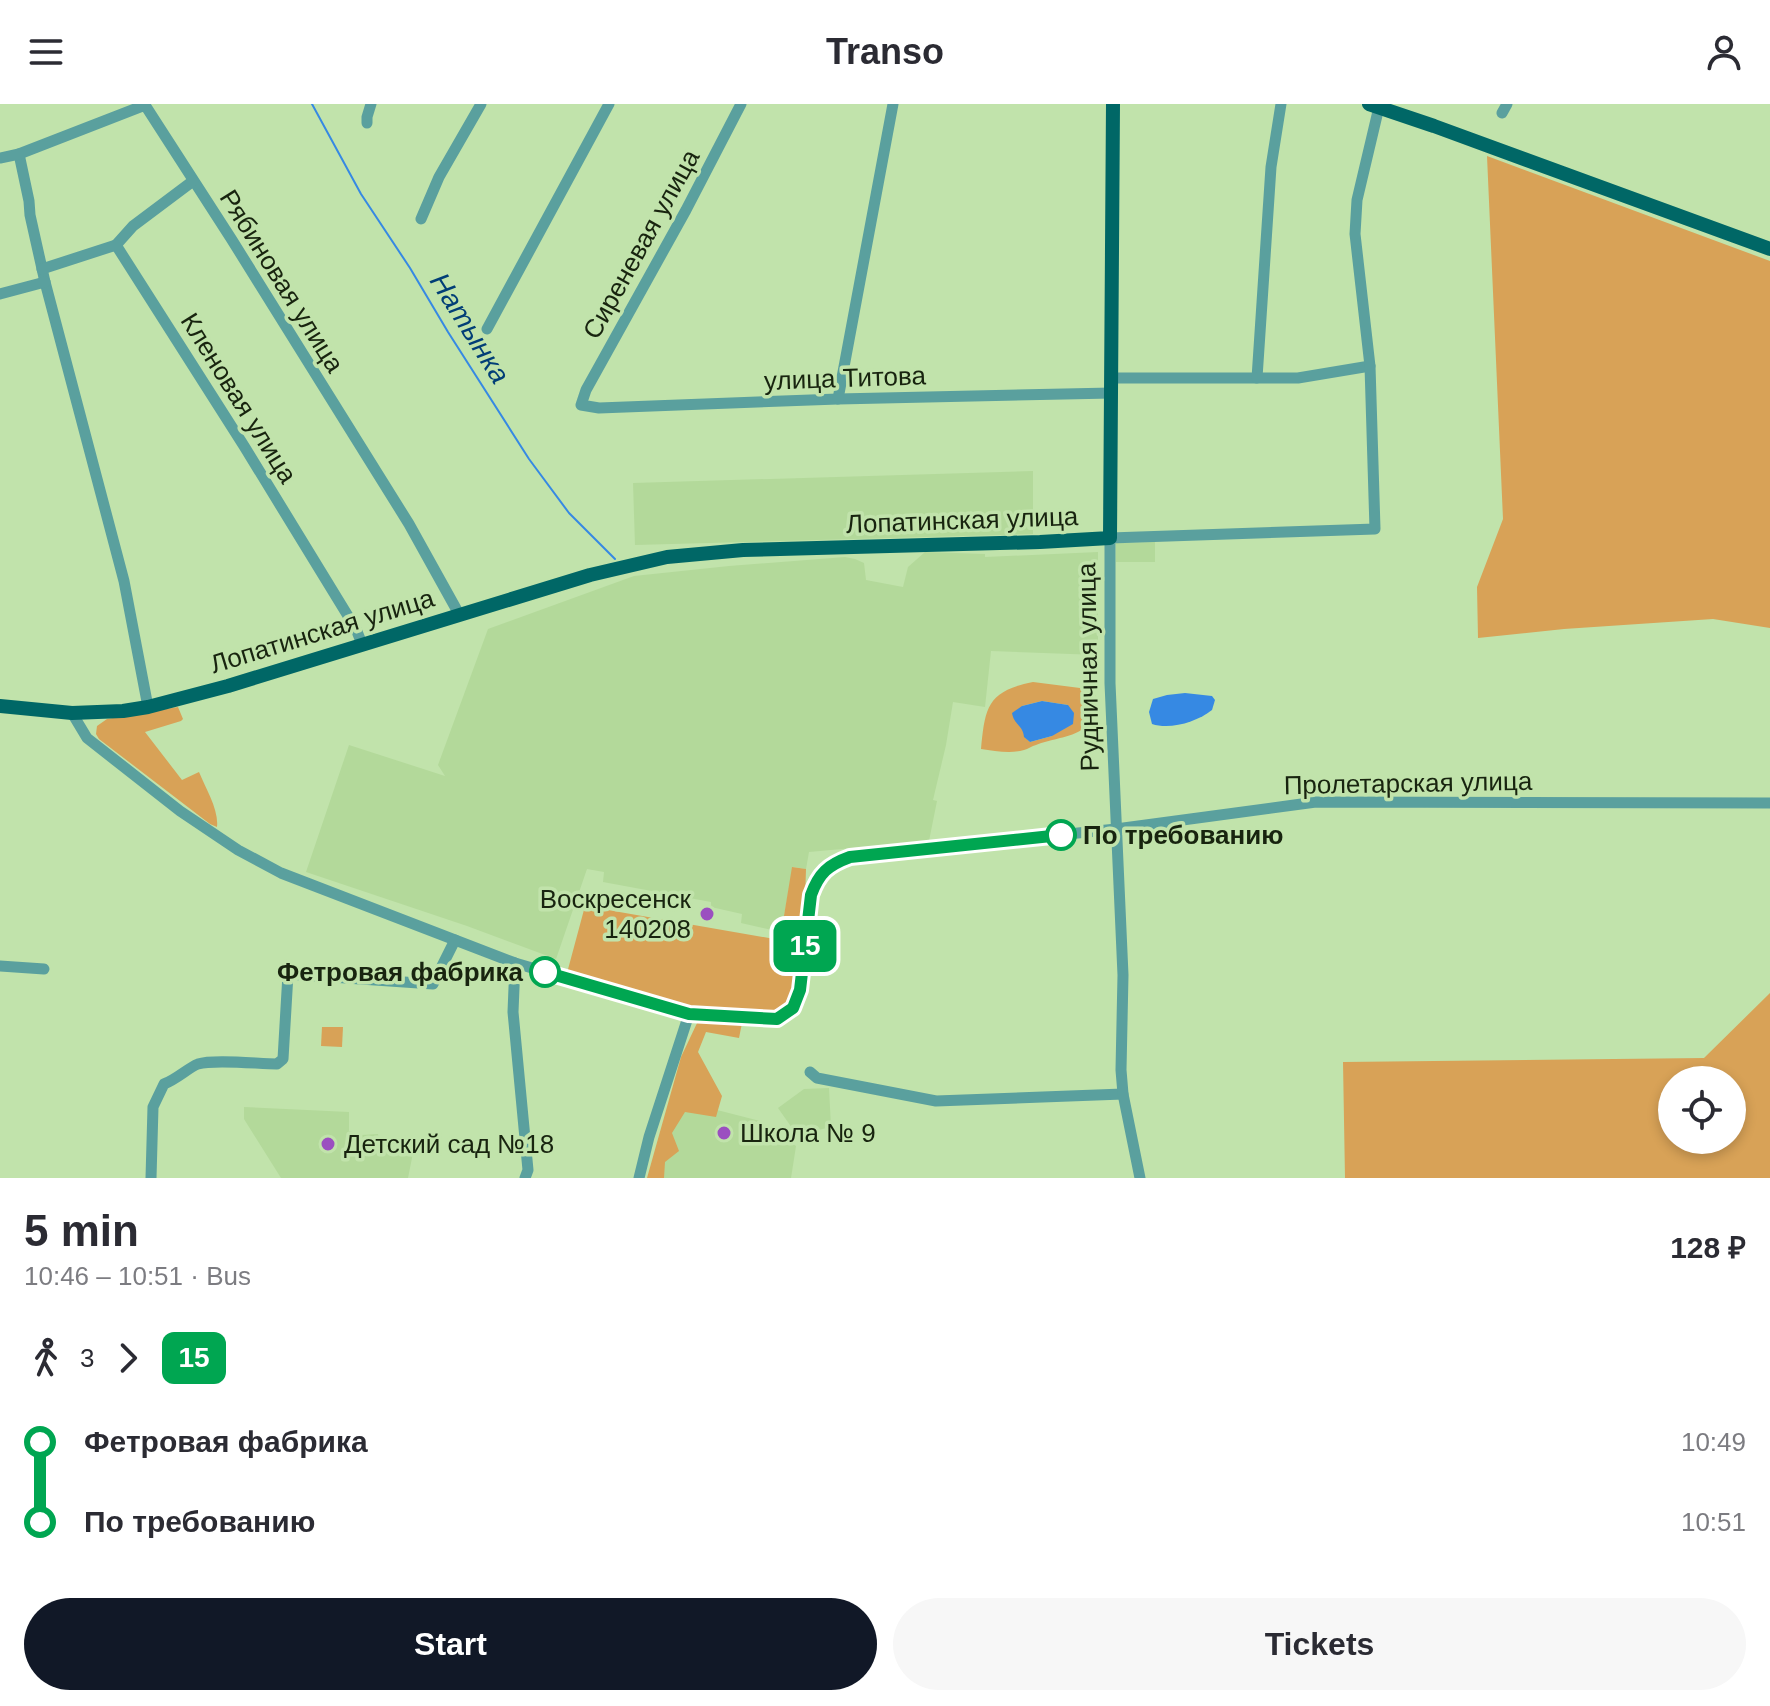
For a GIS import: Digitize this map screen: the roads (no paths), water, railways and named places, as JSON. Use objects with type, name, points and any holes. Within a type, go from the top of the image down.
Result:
[{"type":"main road","name":"Рудничная улица","points":[[1110,538],[1113,104]]},
{"type":"main road","points":[[1374,106],[1770,249]]},
{"type":"main road","name":"Лопатинская улица","points":[[0,706],[72,713],[148,707],[228,686],[614,568],[688,554],[1110,538]]},
{"type":"street","points":[[367,123],[371,104]]},
{"type":"street","points":[[421,219],[439,177],[481,104]]},
{"type":"street","points":[[487,329],[609,104]]},
{"type":"street","name":"Сиреневая улица","points":[[581,405],[586,390],[741,104]]},
{"type":"street","points":[[838,399],[893,104]]},
{"type":"street","points":[[1257,378],[1271,167],[1281,104]]},
{"type":"street","name":"Рябиновая улица","points":[[0,158],[19,154],[145,105],[409,524],[459,614]]},
{"type":"street","name":"Лопатинская улица","points":[[1110,538],[1375,529],[1370,366],[1355,234],[1357,200],[1374,106]]},
{"type":"street","points":[[19,154],[45,282],[124,581],[148,707]]},
{"type":"street","points":[[42,269],[116,245],[133,226],[193,181]]},
{"type":"street","name":"Кленовая улица","points":[[116,245],[244,446],[356,629],[362,644]]},
{"type":"street","points":[[0,294],[45,282]]},
{"type":"street","name":"улица Титова","points":[[581,405],[599,408],[1298,378],[1370,366]]},
{"type":"street","name":"Рудничная улица","points":[[1110,538],[1110,683],[1123,975],[1121,1070],[1140,1178]]},
{"type":"street","name":"Пролетарская улица","points":[[72,713],[87,738],[180,811],[238,850],[281,873],[515,963],[689,1014],[777,1019],[793,1008],[800,990],[811,895],[816,881],[835,862],[850,857],[1116,829],[1316,802],[1770,803]]},
{"type":"street","points":[[151,1178],[153,1107],[164,1084],[199,1064],[277,1064],[283,1059],[288,974],[433,984],[455,940]]},
{"type":"street","points":[[515,963],[513,1012],[528,1170],[525,1178]]},
{"type":"street","points":[[0,966],[44,969]]},
{"type":"street","points":[[639,1178],[689,1014]]},
{"type":"street","points":[[810,1072],[817,1078],[936,1101],[1123,1094]]},
{"type":"water","points":[[1185,693],[1212,696],[1215,700],[1212,710],[1183,724],[1152,724],[1149,712],[1153,699]]},
{"type":"water","points":[[1042,701],[1068,705],[1074,713],[1073,724],[1052,736],[1030,742],[1024,737],[1012,713],[1022,706]]},
{"type":"waterway","name":"Натынка","points":[[312,104],[361,194],[529,459],[569,513],[615,559]]},
{"type":"place","name":"По требованию","points":[[1061,835]]},
{"type":"place","name":"Воскресенск 140208","points":[[707,914]]},
{"type":"place","name":"Фетровая фабрика","points":[[545,972]]},
{"type":"place","name":"Школа № 9","points":[[724,1133]]},
{"type":"place","name":"Детский сад №18","points":[[328,1144]]}]
